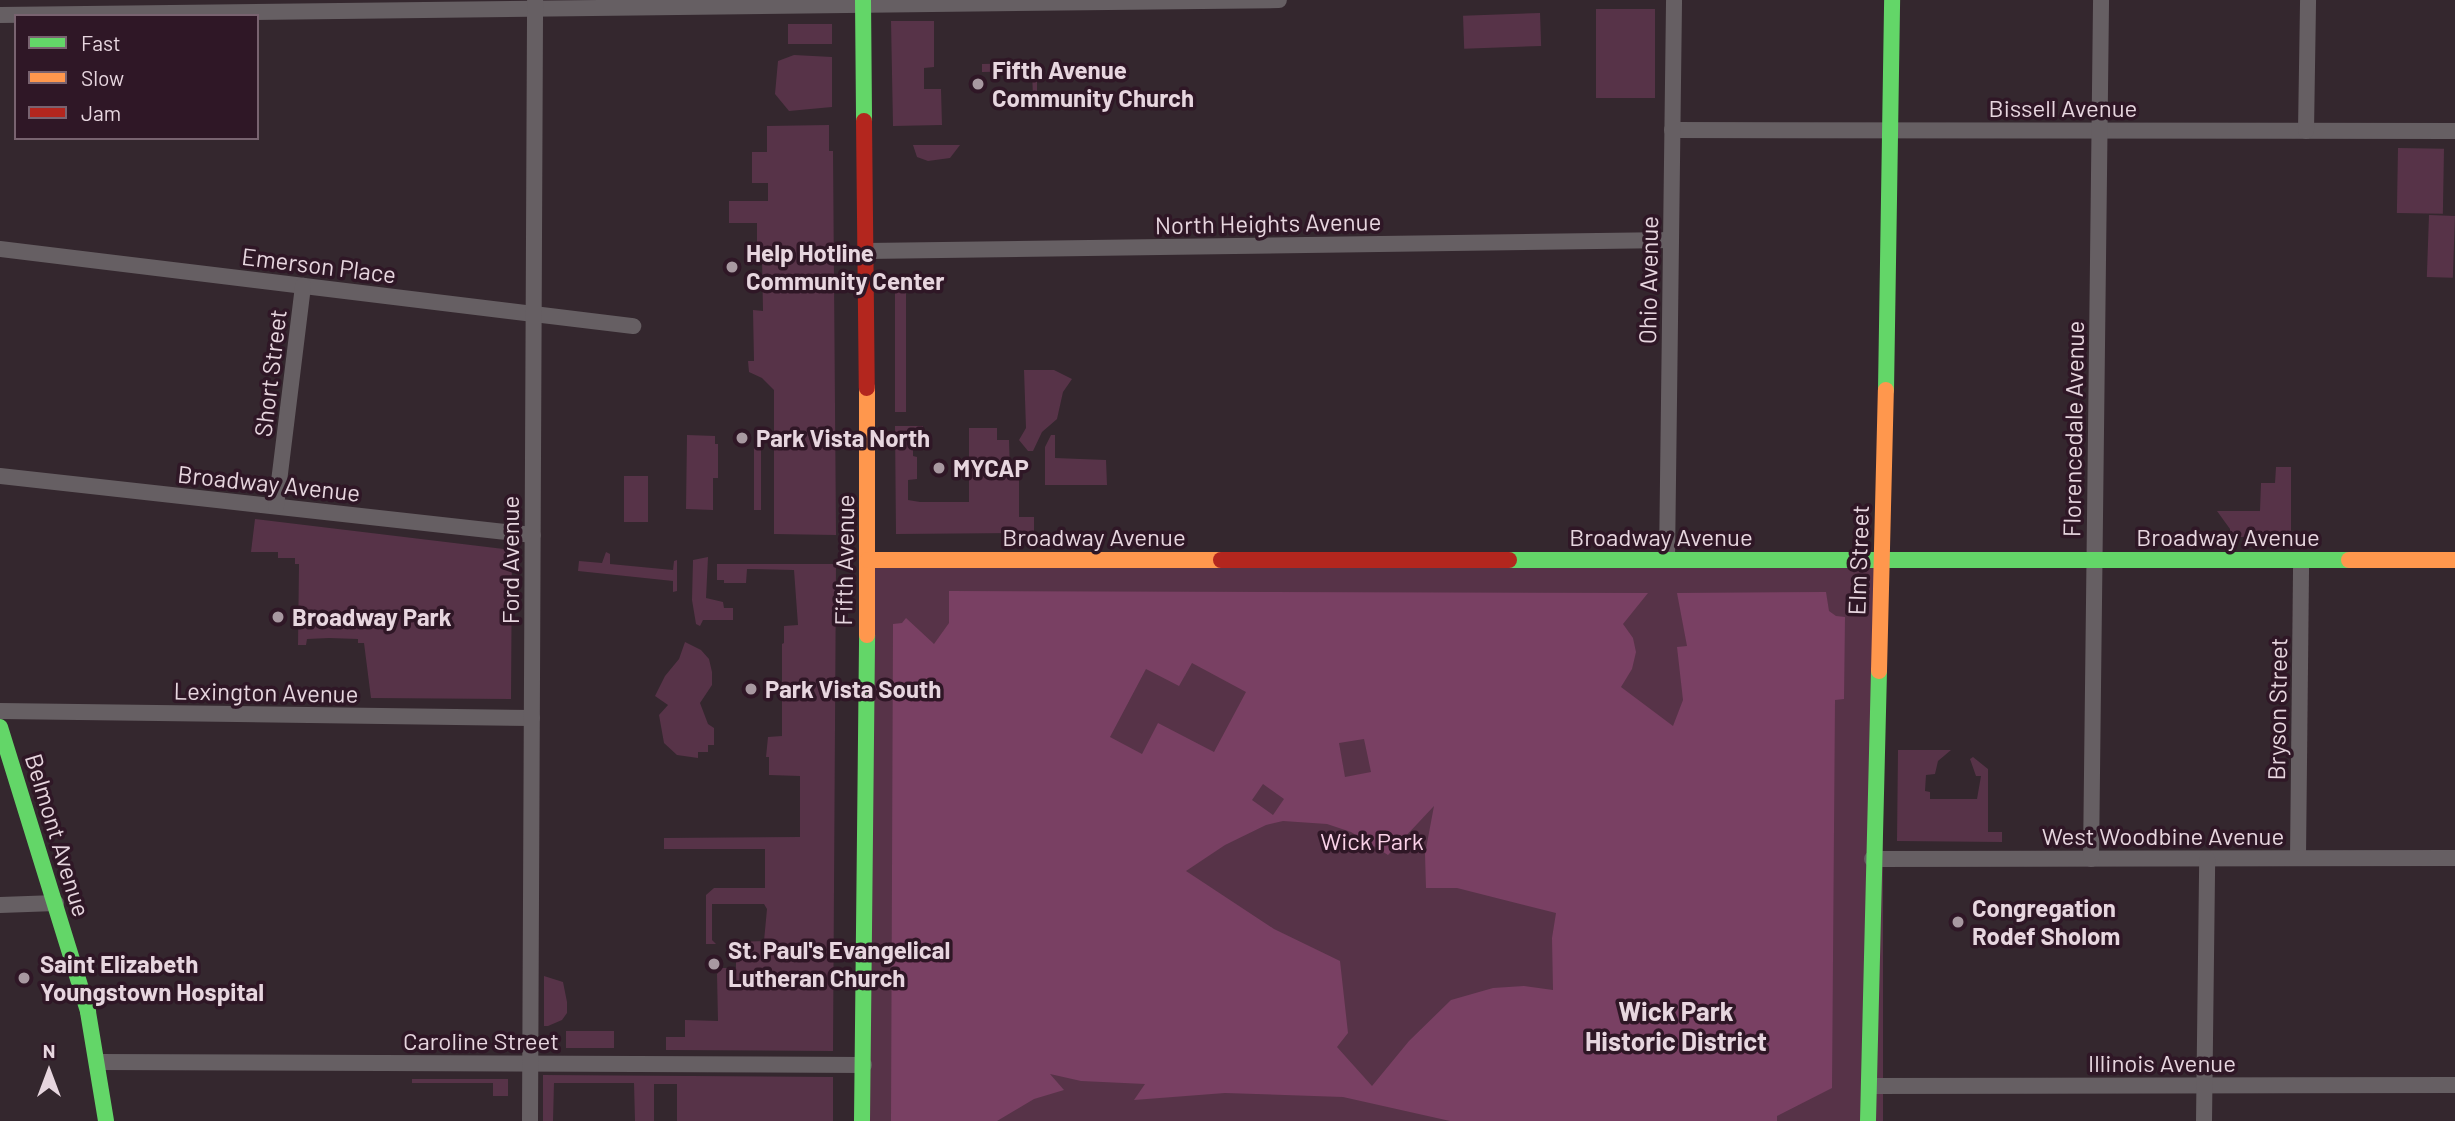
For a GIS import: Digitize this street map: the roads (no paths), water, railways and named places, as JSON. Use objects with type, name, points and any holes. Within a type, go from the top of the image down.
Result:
[{"type":"street","points":[[54,14],[535,5],[1279,0]]},
{"type":"street","name":"Ohio Avenue","points":[[1667,560],[1674,0]]},
{"type":"street","name":"Elm Street","points":[[1868,1121],[1871,859],[1883,560],[1892,0]]},
{"type":"street","name":"Florencedale Avenue","points":[[2091,859],[2101,0]]},
{"type":"street","points":[[2306,131],[2308,0]]},
{"type":"street","name":"Fifth Avenue","points":[[862,1121],[868,560],[863,3]]},
{"type":"street","name":"Ford Avenue","points":[[530,1121],[535,5]]},
{"type":"street","name":"Bissell Avenue","points":[[1672,130],[2455,131]]},
{"type":"street","name":"North Heights Avenue","points":[[866,251],[1671,240]]},
{"type":"street","name":"Emerson Place","points":[[0,250],[633,326]]},
{"type":"street","name":"Short Street","points":[[276,506],[303,286]]},
{"type":"street","name":"Broadway Avenue","points":[[0,476],[533,535]]},
{"type":"street","name":"Broadway Avenue","points":[[868,560],[2455,560]]},
{"type":"street","name":"Bryson Street","points":[[2298,858],[2301,560]]},
{"type":"street","name":"Lexington Avenue","points":[[0,711],[531,718]]},
{"type":"street","name":"Belmont Avenue","points":[[0,727],[88,1012],[107,1121]]},
{"type":"street","name":"West Woodbine Avenue","points":[[1871,859],[2455,858]]},
{"type":"street","points":[[2204,1121],[2207,859]]},
{"type":"street","points":[[0,905],[56,903]]},
{"type":"street","name":"Caroline Street","points":[[97,1062],[864,1065]]},
{"type":"street","name":"Illinois Avenue","points":[[1869,1086],[2455,1085]]},
{"type":"place","name":"Fifth Avenue Community Church","points":[[978,84]]},
{"type":"place","name":"Help Hotline Community Center","points":[[732,267]]},
{"type":"place","name":"Park Vista North","points":[[742,438]]},
{"type":"place","name":"MYCAP","points":[[939,468]]},
{"type":"place","name":"Broadway Park","points":[[278,617]]},
{"type":"place","name":"Park Vista South","points":[[751,689]]},
{"type":"place","name":"Congregation Rodef Sholom","points":[[1958,922]]},
{"type":"place","name":"St. Paul's Evangelical Lutheran Church","points":[[714,964]]},
{"type":"place","name":"Saint Elizabeth Youngstown Hospital","points":[[24,978]]},
{"type":"district","name":"Wick Park Historic District","points":[[1676,1026]]},
{"type":"park label","name":"Wick Park","points":[[1372,841]]}]
